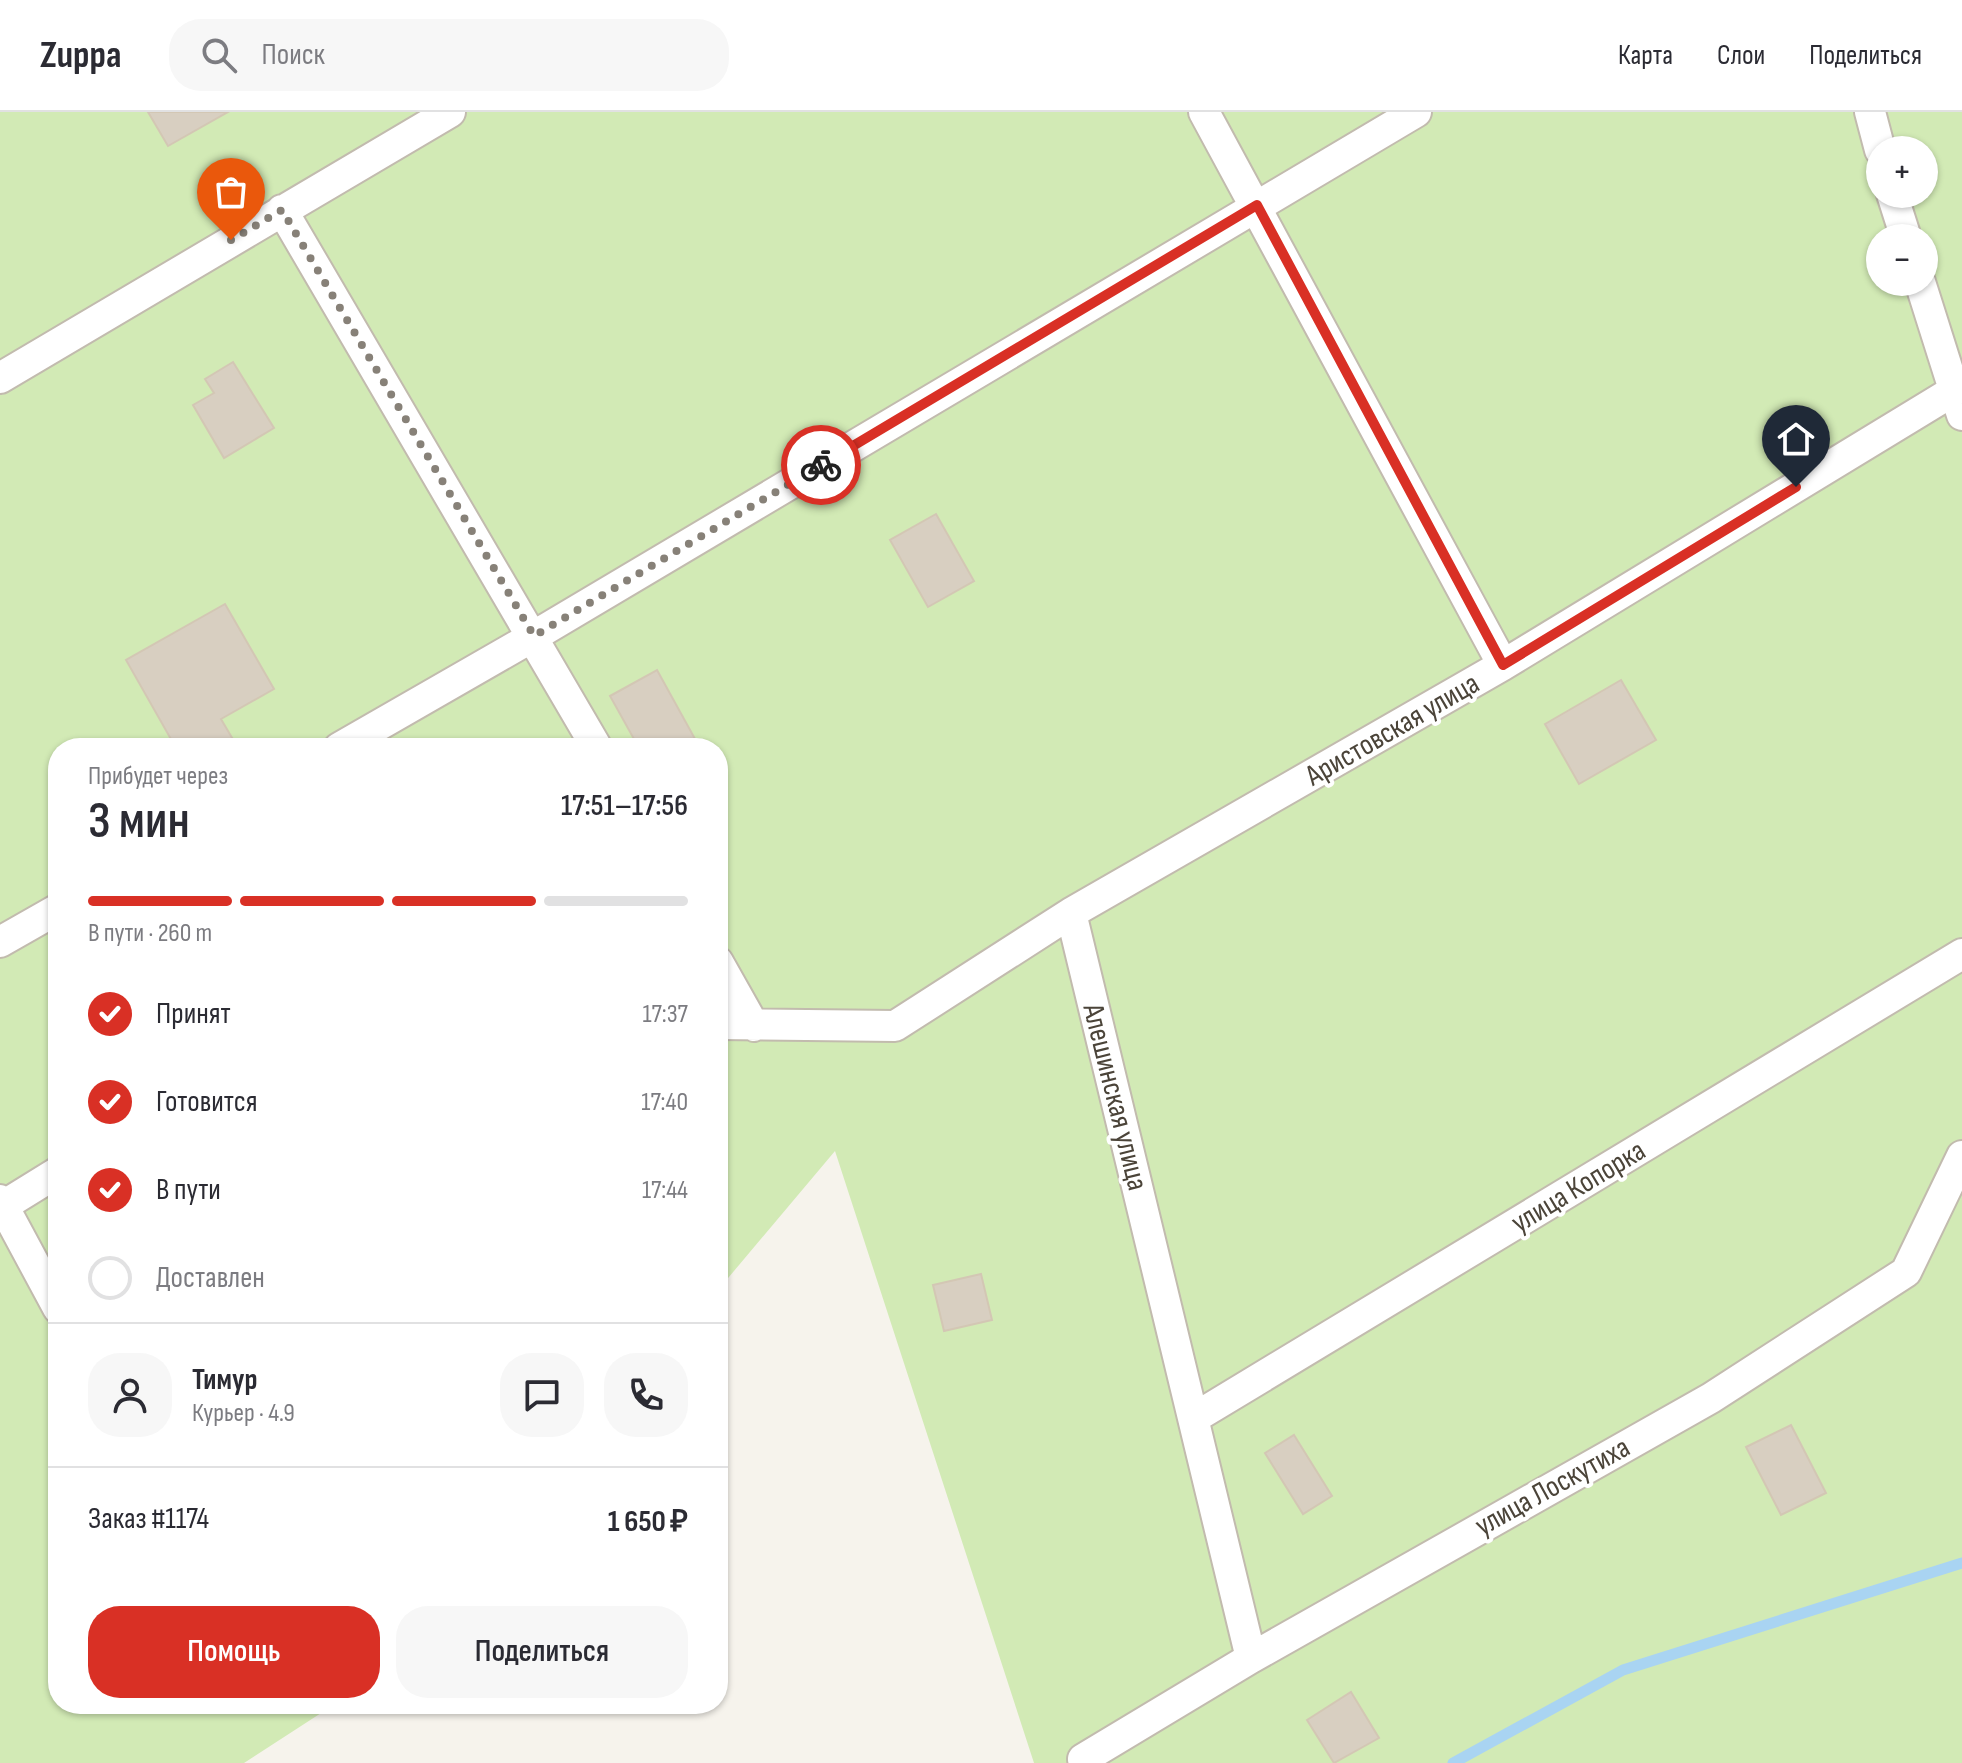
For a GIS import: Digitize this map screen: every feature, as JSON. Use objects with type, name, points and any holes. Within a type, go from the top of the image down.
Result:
[{"type":"street","points":[[0,378],[450,112]]},
{"type":"street","points":[[1204,112],[1503,665]]},
{"type":"street","points":[[356,738],[534,636],[1416,112]]},
{"type":"street","points":[[1870,112],[1876,136]]},
{"type":"street","points":[[282,210],[591,738]]},
{"type":"street","points":[[1924,296],[1958,403]]},
{"type":"street","name":"Аристовская улица","points":[[1071,913],[1958,403]]},
{"type":"street","points":[[728,1025],[895,1026],[1071,913]]},
{"type":"street","name":"Алешинская улица","points":[[1071,913],[1251,1658]]},
{"type":"street","points":[[0,942],[48,915]]},
{"type":"street","name":"улица Копорка","points":[[1194,1418],[1962,954]]},
{"type":"street","points":[[728,980],[754,1026]]},
{"type":"street","name":"улица Лоскутиха","points":[[1083,1759],[1251,1658],[1711,1398],[1906,1272],[1962,1156]]},
{"type":"street","points":[[48,1178],[2,1203],[48,1289]]},
{"type":"green space","points":[[0,112],[1962,112],[1962,1763],[1034,1763],[835,1151],[728,1278],[728,738],[48,738],[48,1714],[320,1714],[244,1763],[0,1763]]},
{"type":"building","points":[[148,112],[228,112],[168,146]]},
{"type":"building","points":[[233,362],[274,428],[224,458],[193,405],[214,393],[205,379]]},
{"type":"building","points":[[936,514],[974,581],[928,607],[890,540]]},
{"type":"building","points":[[225,604],[274,689],[221,719],[232,738],[170,738],[126,660]]},
{"type":"building","points":[[657,670],[694,738],[633,738],[610,696]]},
{"type":"building","points":[[1621,680],[1656,740],[1579,784],[1545,724]]},
{"type":"building","points":[[981,1274],[992,1320],[944,1331],[933,1285]]},
{"type":"building","points":[[1791,1425],[1826,1493],[1781,1515],[1746,1447]]},
{"type":"building","points":[[1294,1435],[1332,1496],[1303,1514],[1265,1453]]},
{"type":"building","points":[[1351,1692],[1379,1738],[1334,1763],[1307,1720]]},
{"type":"waterway","points":[[1453,1763],[1623,1670],[1962,1563]]},
{"type":"way so far","points":[[231,240],[282,210],[534,636],[821,465]]},
{"type":"route","points":[[821,465],[1257,205],[1503,665],[1796,487]]}]
